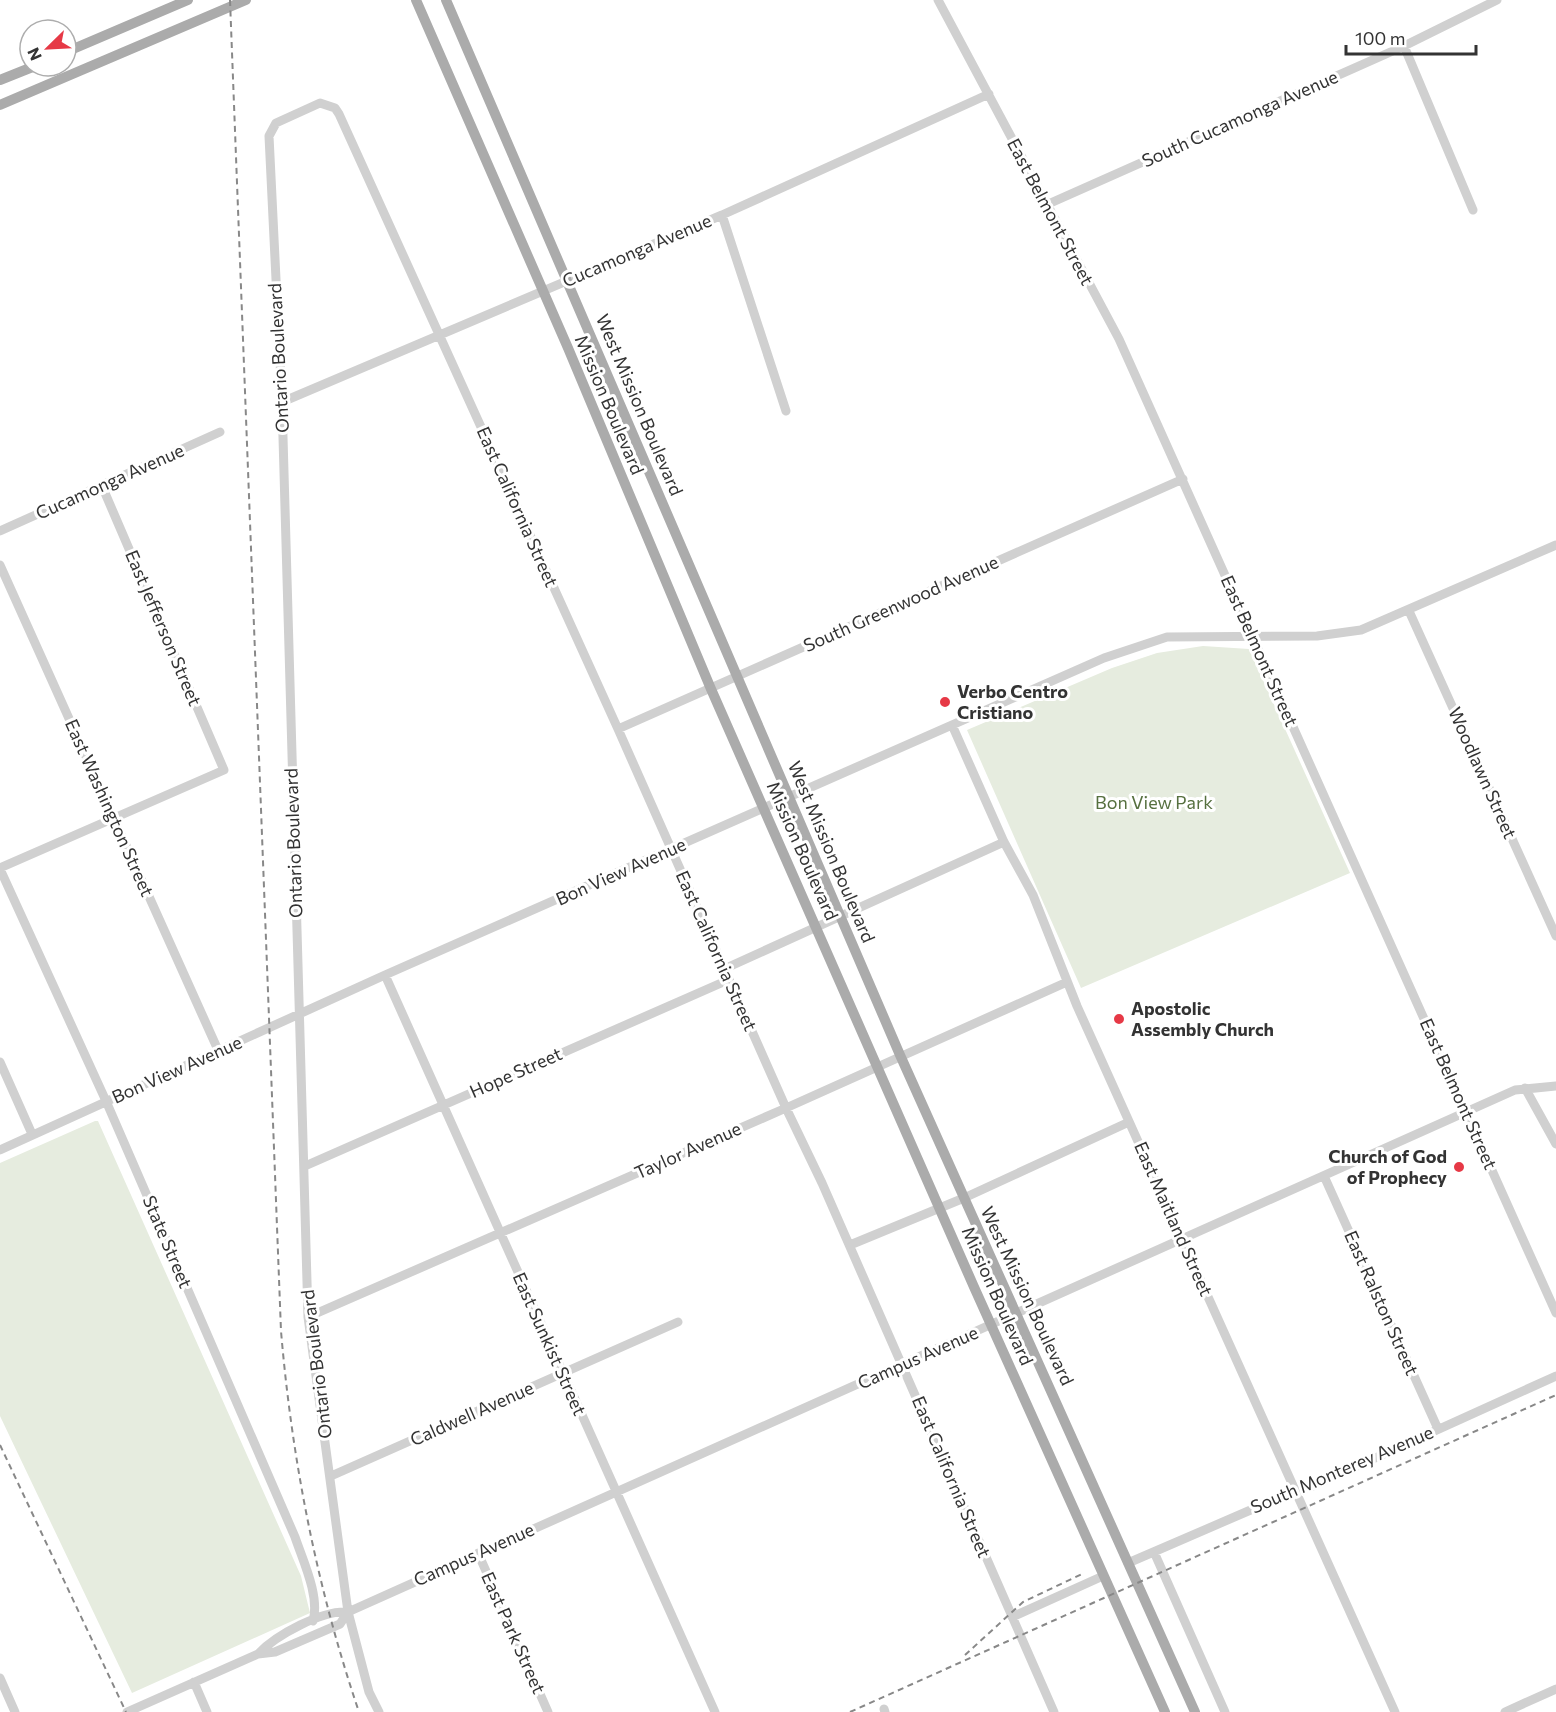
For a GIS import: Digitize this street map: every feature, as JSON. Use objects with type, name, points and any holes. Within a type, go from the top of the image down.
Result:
[{"type":"main road","points":[[78,47],[188,0]]},
{"type":"main road","points":[[0,105],[246,0]]},
{"type":"main road","name":"Mission Boulevard","points":[[416,0],[711,689],[1165,1712]]},
{"type":"main road","name":"West Mission Boulevard","points":[[446,0],[739,676],[900,1055],[1195,1712]]},
{"type":"main road","points":[[0,80],[18,73]]},
{"type":"street","name":"East Belmont Street","points":[[938,0],[989,94],[992,105],[1119,339],[1556,1313]]},
{"type":"street","name":"South Cucamonga Avenue","points":[[1047,205],[1404,46],[1497,0]]},
{"type":"street","points":[[1404,46],[1473,210]]},
{"type":"street","name":"Cucamonga Avenue","points":[[282,402],[722,215],[989,94]]},
{"type":"street","name":"East California Street","points":[[320,103],[330,105],[339,114],[618,729],[728,980],[850,1245],[1054,1712]]},
{"type":"street","name":"Ontario Boulevard","points":[[320,103],[276,123],[268,136],[282,402],[308,1317],[348,1612],[369,1692],[379,1712]]},
{"type":"street","points":[[722,215],[786,411]]},
{"type":"street","name":"Cucamonga Avenue","points":[[0,531],[220,432]]},
{"type":"street","name":"South Greenwood Avenue","points":[[618,729],[1183,479]]},
{"type":"street","name":"East Jefferson Street","points":[[102,486],[224,770],[114,818]]},
{"type":"street","name":"Bon View Avenue","points":[[0,1150],[385,975],[1104,658],[1167,637],[1317,636],[1361,630],[1556,545]]},
{"type":"street","name":"East Washington Street","points":[[0,565],[218,1050]]},
{"type":"street","name":"Woodlawn Street","points":[[1409,611],[1556,936]]},
{"type":"street","name":"East Maitland Street","points":[[952,725],[1004,842],[1033,896],[1067,982],[1129,1122],[1395,1712]]},
{"type":"street","points":[[0,869],[114,818]]},
{"type":"street","points":[[724,969],[1004,842]]},
{"type":"street","name":"State Street","points":[[0,869],[106,1101],[295,1537],[309,1580],[315,1614],[313,1621]]},
{"type":"street","name":"East Sunkist Street","points":[[385,975],[499,1234],[716,1712]]},
{"type":"street","name":"Hope Street","points":[[305,1166],[728,980]]},
{"type":"street","name":"Taylor Avenue","points":[[308,1317],[786,1108],[1067,982]]},
{"type":"street","points":[[0,1062],[32,1134]]},
{"type":"street","name":"Campus Avenue","points":[[258,1654],[270,1641],[313,1621],[338,1611],[348,1612],[616,1491],[992,1326],[1466,1112],[1525,1088],[1556,1086]]},
{"type":"street","points":[[1525,1088],[1556,1144]]},
{"type":"street","points":[[850,1245],[963,1198],[1129,1122]]},
{"type":"street","name":"East Ralston Street","points":[[1324,1176],[1438,1430]]},
{"type":"street","name":"Caldwell Avenue","points":[[331,1476],[678,1322]]},
{"type":"street","name":"South Monterey Avenue","points":[[1128,1563],[1438,1430],[1556,1376]]},
{"type":"street","points":[[1154,1552],[1225,1712]]},
{"type":"street","name":"East Park Street","points":[[478,1553],[548,1712]]},
{"type":"street","points":[[1012,1617],[1103,1576]]},
{"type":"street","name":"Campus Avenue","points":[[127,1712],[258,1654],[275,1652],[340,1624],[348,1612]]},
{"type":"street","points":[[0,1678],[15,1712]]},
{"type":"street","points":[[194,1682],[207,1712]]},
{"type":"street","points":[[1505,1712],[1555,1691]]},
{"type":"green space","name":"Bon View Park","points":[[1203,646],[1249,649],[1350,873],[1081,988],[967,730],[1112,668],[1157,653]]},
{"type":"green space","points":[[98,1121],[301,1576],[310,1613],[132,1693],[0,1416],[0,1163]]},
{"type":"railway","points":[[230,0],[281,1331],[292,1428],[308,1524],[331,1618],[359,1712]]},
{"type":"railway","points":[[850,1712],[1556,1395]]},
{"type":"railway","points":[[0,1445],[126,1712]]},
{"type":"railway","points":[[965,1655],[1023,1602],[1082,1574]]},
{"type":"place","name":"Verbo Centro Cristiano","points":[[945,702]]},
{"type":"place","name":"Apostolic Assembly Church","points":[[1119,1019]]},
{"type":"place","name":"Church of God of Prophecy","points":[[1459,1167]]}]
